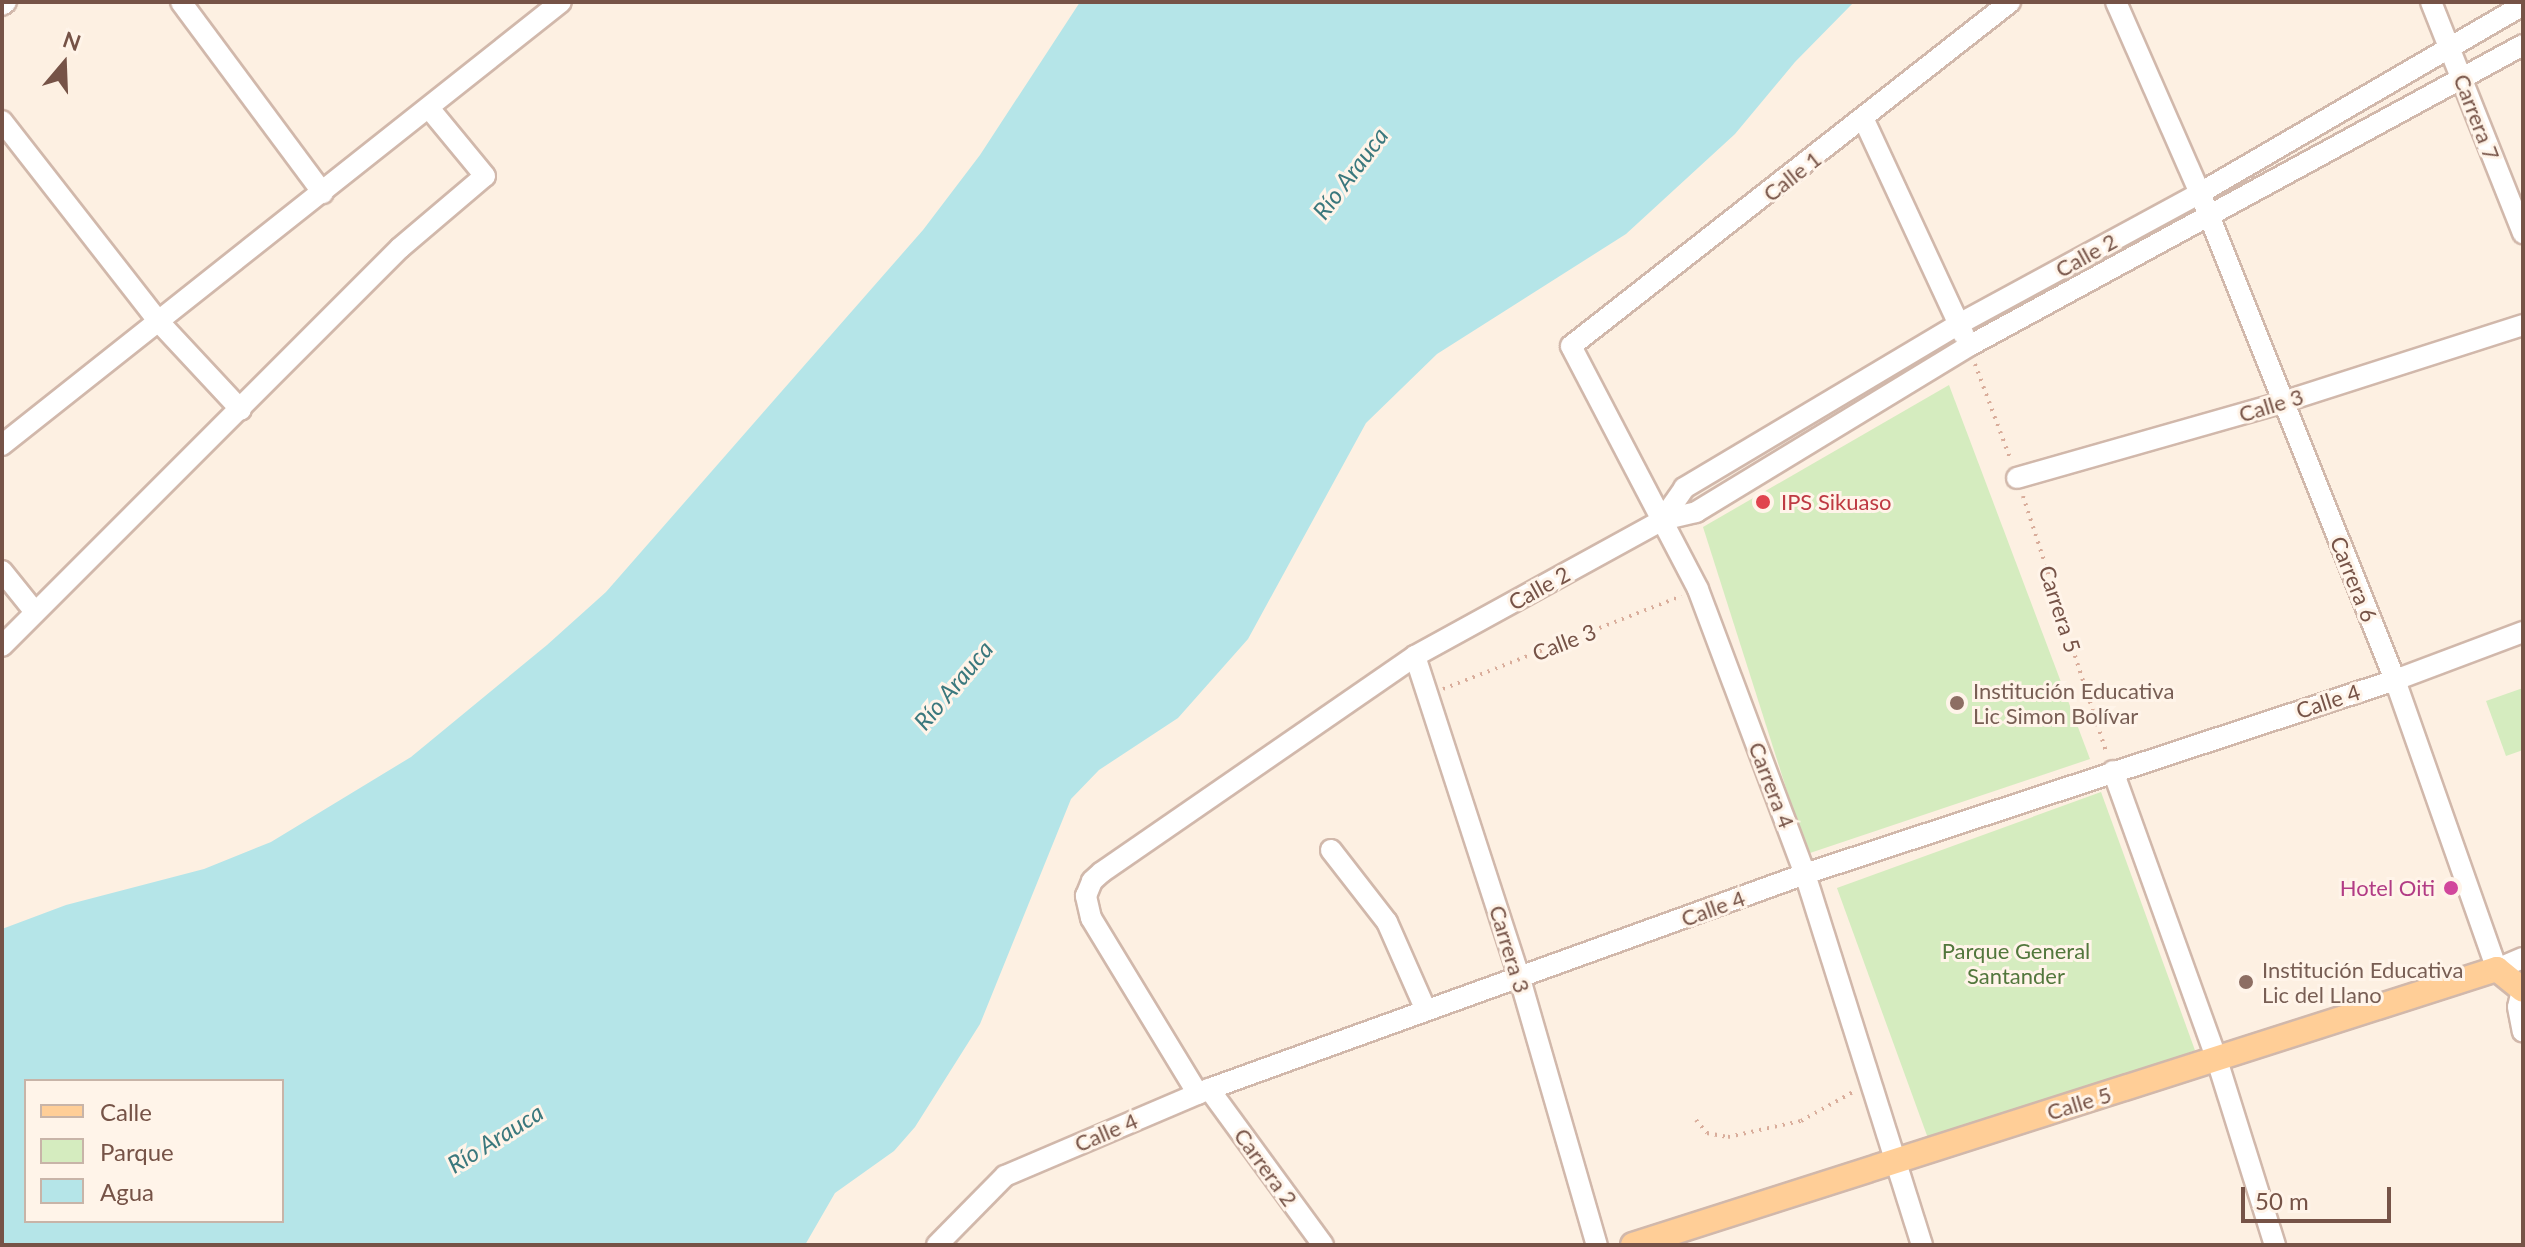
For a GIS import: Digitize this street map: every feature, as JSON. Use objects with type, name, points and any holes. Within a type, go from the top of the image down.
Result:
[{"type":"main road","points":[[2497,969],[2522,990]]},
{"type":"main road","name":"Calle 5","points":[[1633,1245],[2497,969]]},
{"type":"street","points":[[181,2],[323,193]]},
{"type":"street","points":[[2,445],[561,2]]},
{"type":"street","name":"Calle 1","points":[[1571,346],[1864,120],[2010,2]]},
{"type":"street","name":"Carrera 6","points":[[2116,2],[2200,193],[2395,680],[2497,969]]},
{"type":"street","name":"Carrera 7","points":[[2431,2],[2523,233]]},
{"type":"street","name":"Calle 2","points":[[1662,520],[1684,488],[1959,324],[2200,193],[2450,44],[2523,5]]},
{"type":"street","name":"Calle 2","points":[[1204,1091],[1091,918],[1086,896],[1092,881],[1415,656],[1662,520],[1696,512],[1969,346],[2523,45]]},
{"type":"street","points":[[2,646],[400,248],[485,176],[429,108]]},
{"type":"street","points":[[1864,120],[1969,346]]},
{"type":"street","points":[[2,121],[159,322],[241,410]]},
{"type":"street","name":"Calle 3","points":[[2017,478],[2283,402],[2523,325]]},
{"type":"street","name":"Carrera 4","points":[[1571,346],[1698,589],[1805,874],[1922,1245]]},
{"type":"street","points":[[2,571],[35,612]]},
{"type":"street","name":"Calle 4","points":[[937,1245],[1005,1176],[1204,1091],[1425,1008],[1520,979],[1805,874],[2395,680],[2523,632]]},
{"type":"street","name":"Carrera 3","points":[[1415,656],[1430,694],[1520,979],[1597,1245]]},
{"type":"street","points":[[2113,771],[2217,1060],[2275,1245]]},
{"type":"street","points":[[1331,850],[1387,922],[1425,1008]]},
{"type":"street","name":"Calle 5","points":[[2497,969],[2523,958]]},
{"type":"street","points":[[2522,990],[2518,1007],[2523,1032]]},
{"type":"street","name":"Carrera 2","points":[[1204,1091],[1323,1245]]},
{"type":"path","name":"Carrera 5","points":[[1969,346],[2017,478],[2113,771]]},
{"type":"path","name":"Calle 3","points":[[1430,694],[1698,589]]},
{"type":"path","points":[[1696,1120],[1716,1136],[1745,1134],[1764,1126],[1801,1121],[1871,1083]]},
{"type":"green space","points":[[1949,385],[2090,759],[1807,854],[1703,527]]},
{"type":"green space","points":[[2523,688],[2523,750],[2506,756],[2486,701]]},
{"type":"green space","name":"Parque General Santander","points":[[2101,792],[2195,1050],[1931,1147],[1837,888]]},
{"type":"water","name":"Río Arauca","points":[[1080,2],[1854,2],[1795,62],[1735,134],[1626,234],[1437,354],[1366,423],[1248,639],[1178,718],[1099,770],[1071,799],[980,1024],[915,1127],[894,1151],[835,1193],[805,1245],[2,1245],[2,929],[66,905],[204,869],[271,842],[411,757],[606,592],[923,230],[980,155]]},
{"type":"place","name":"IPS Sikuaso","points":[[1763,502]]},
{"type":"place","name":"Institución Educativa Lic Simon Bolívar","points":[[1957,703]]},
{"type":"place","name":"Hotel Oiti","points":[[2451,888]]},
{"type":"place","name":"Institución Educativa Lic del Llano","points":[[2246,982]]}]
